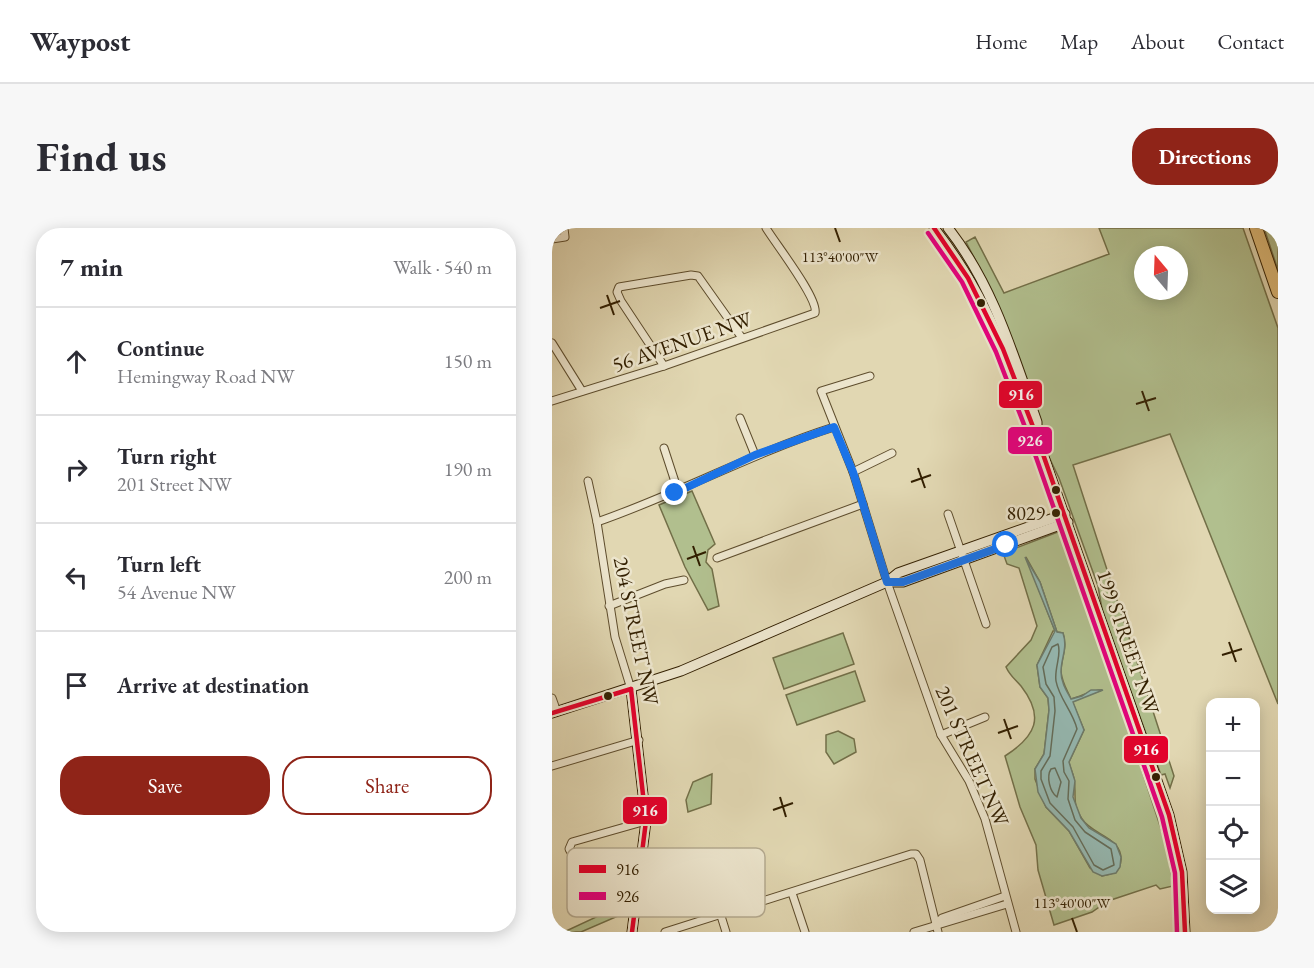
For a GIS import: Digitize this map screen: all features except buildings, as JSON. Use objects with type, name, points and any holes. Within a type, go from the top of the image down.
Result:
[{"type":"highway","points":[[1254,228],[1278,292]]},
{"type":"street","points":[[552,239],[565,237],[564,228]]},
{"type":"street","name":"56 AVENUE NW","points":[[552,401],[664,366],[815,313],[816,306],[766,228]]},
{"type":"street","name":"199 STREET NW","points":[[934,228],[958,257],[983,303],[1010,367],[1029,425],[1037,437],[1066,518],[1169,815],[1182,872],[1185,932]]},
{"type":"street","name":"199 STREET NW","points":[[948,228],[971,260],[991,298],[1037,422],[1037,437]]},
{"type":"street","points":[[664,366],[621,301],[617,292],[619,287],[691,274],[698,276],[742,338]]},
{"type":"street","points":[[552,343],[582,392]]},
{"type":"street","name":"201 STREET NW","points":[[870,376],[821,391],[853,472],[887,582],[941,735],[980,805],[993,844],[1016,932]]},
{"type":"street","points":[[740,418],[755,455]]},
{"type":"street","points":[[597,522],[678,492],[755,455],[834,427]]},
{"type":"street","points":[[664,448],[678,492]]},
{"type":"street","points":[[853,472],[892,453]]},
{"type":"street","name":"204 STREET NW","points":[[588,481],[597,522],[609,606],[632,689],[646,821],[643,848]]},
{"type":"street","points":[[717,558],[862,504]]},
{"type":"street","points":[[948,514],[986,624]]},
{"type":"street","points":[[552,698],[554,713],[632,689],[681,671],[887,582],[898,573],[960,549],[1066,518]]},
{"type":"street","points":[[887,582],[903,582],[964,560],[1066,518]]},
{"type":"street","points":[[609,606],[664,584],[684,580]]},
{"type":"street","points":[[941,735],[985,717]]},
{"type":"street","points":[[552,766],[639,740]]},
{"type":"street","points":[[569,848],[572,842],[646,821]]},
{"type":"street","points":[[765,901],[908,854],[916,854],[937,928]]},
{"type":"street","points":[[792,892],[805,932]]},
{"type":"street","points":[[937,928],[942,918],[1005,896]]},
{"type":"street","points":[[914,932],[937,928],[1007,904]]},
{"type":"street","name":"204 STREET NW","points":[[632,932],[634,917]]},
{"type":"street","points":[[665,932],[718,917]]},
{"type":"street","points":[[721,917],[726,932]]},
{"type":"green space","points":[[1099,228],[1243,228],[1278,328],[1278,704],[1170,434],[1073,465],[1174,776],[1170,788],[1165,774],[1161,775],[1103,615],[1098,586],[1059,478],[1047,453],[1037,413],[997,302],[966,242],[975,237],[1004,293],[1109,254]]},
{"type":"green space","points":[[1264,228],[1278,228],[1278,270]]},
{"type":"green space","points":[[692,491],[715,544],[708,550],[706,562],[712,569],[719,606],[708,610],[685,567],[659,505]]},
{"type":"green space","points":[[1063,530],[1167,847],[1173,886],[1160,889],[1156,885],[1108,901],[1092,912],[1054,925],[1038,870],[1036,845],[1020,807],[1005,756],[1024,741],[1034,725],[1033,707],[1021,686],[1006,667],[1031,640],[1037,626],[1019,568],[1007,564],[1003,553]],"holes":[[[1026,557],[1040,582],[1057,632],[1063,633],[1065,648],[1061,672],[1071,699],[1102,690],[1072,701],[1084,730],[1069,762],[1074,779],[1075,803],[1082,819],[1092,829],[1112,841],[1120,852],[1119,868],[1115,872],[1102,876],[1090,868],[1069,831],[1046,807],[1035,779],[1035,769],[1044,754],[1049,710],[1048,698],[1040,687],[1037,665],[1055,631]]]},
{"type":"green space","points":[[843,633],[854,664],[784,689],[773,658]]},
{"type":"green space","points":[[855,671],[865,701],[797,725],[786,695]]},
{"type":"green space","points":[[838,731],[854,739],[856,752],[834,764],[826,752],[826,735]]},
{"type":"green space","points":[[712,774],[711,804],[688,812],[686,800],[693,782]]},
{"type":"green space","points":[[596,917],[616,917],[581,932],[564,932]]},
{"type":"water","points":[[1025,557],[1040,582],[1057,632],[1063,633],[1065,643],[1061,676],[1071,699],[1091,690],[1103,690],[1073,702],[1084,730],[1069,762],[1075,781],[1073,797],[1081,818],[1089,828],[1116,844],[1121,857],[1120,867],[1116,873],[1102,876],[1093,872],[1069,831],[1046,807],[1038,792],[1035,769],[1044,754],[1049,710],[1048,698],[1040,687],[1037,665],[1055,631]]},
{"type":"transit line","name":"916","points":[[934,228],[968,278],[1003,349],[1037,437],[1169,815],[1182,872],[1185,932]]},
{"type":"transit line","name":"926","points":[[928,233],[962,282],[996,352],[1030,440],[1162,817],[1175,873],[1177,932]]},
{"type":"transit line","name":"916","points":[[631,689],[646,821],[643,848]]},
{"type":"transit line","name":"916","points":[[552,713],[631,689]]},
{"type":"transit line","name":"916","points":[[632,932],[634,917]]},
{"type":"place","name":"8029","points":[[1056,513]]},
{"type":"route","points":[[675,493],[755,455],[834,427],[853,472],[887,582],[903,582],[1006,545]]}]
